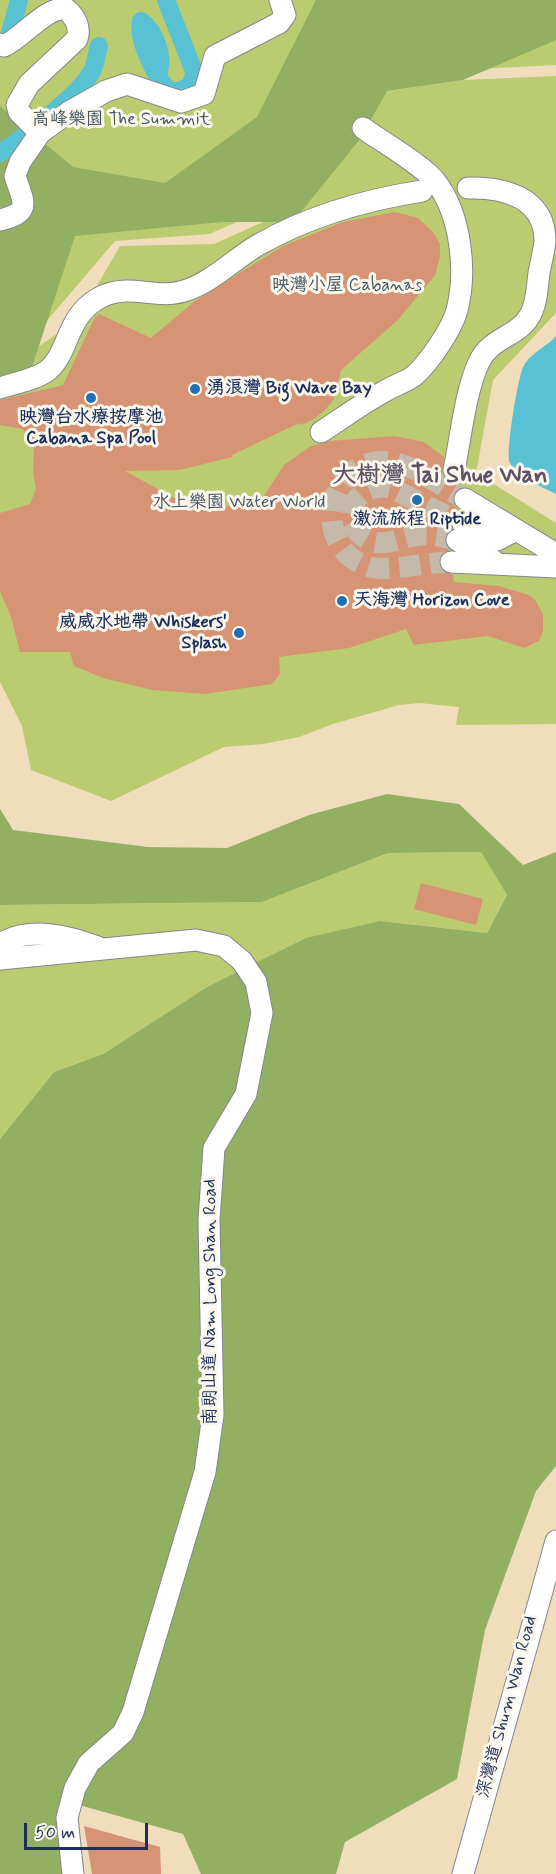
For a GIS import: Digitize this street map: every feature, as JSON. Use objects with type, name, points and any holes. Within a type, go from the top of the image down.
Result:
[{"type":"street","points":[[0,220],[19,214],[22,210],[24,205],[15,176],[20,162],[39,133],[69,112],[106,91],[127,84],[182,102],[204,94],[215,56],[279,23],[285,15],[280,0]]},
{"type":"street","points":[[0,44],[4,46],[16,40],[54,10],[66,9],[74,16],[78,28],[77,39],[29,84],[17,105],[18,112],[39,133]]},
{"type":"street","points":[[321,432],[414,375],[445,336],[456,312],[462,285],[458,237],[451,208],[443,192],[434,180],[363,128]]},
{"type":"street","points":[[454,470],[477,367],[493,344],[518,329],[530,316],[544,241],[539,219],[526,201],[499,188],[468,188]]},
{"type":"street","points":[[0,388],[47,371],[56,360],[80,313],[102,297],[124,290],[164,294],[184,291],[257,246],[308,221],[364,202],[422,191]]},
{"type":"street","points":[[465,499],[556,554]]},
{"type":"street","points":[[506,563],[460,532],[497,540],[522,534]]},
{"type":"street","points":[[506,563],[524,553],[522,534]]},
{"type":"street","points":[[451,562],[556,567]]},
{"type":"street","points":[[0,944],[26,935],[54,935],[78,939],[105,950]]},
{"type":"street","name":"南朗山道 Nam Long Shan Road","points":[[0,959],[196,940],[224,946],[242,961],[256,982],[262,1013],[246,1094],[214,1148],[209,1220],[213,1415],[200,1487],[134,1712],[123,1733],[90,1763],[75,1788],[67,1818],[73,1874]]},
{"type":"street","name":"深灣道 Shum Wan Road","points":[[463,1874],[556,1541]]},
{"type":"green space","name":"高峰樂園 The Summit","points":[[0,0],[556,0],[556,65],[381,74],[303,194],[209,234],[115,241],[22,350],[0,361]]},
{"type":"green space","points":[[316,0],[556,0],[556,40],[463,80],[387,91],[360,139],[293,222],[222,222],[75,236],[31,370],[0,382],[0,106],[73,167],[165,183],[257,117]]},
{"type":"green space","name":"水上樂園 Water World","points":[[556,76],[556,313],[493,380],[476,473],[556,523],[556,724],[456,725],[459,707],[419,703],[399,705],[333,724],[299,737],[263,744],[224,747],[111,801],[31,770],[22,726],[0,682],[0,373],[77,320],[120,246],[214,244],[310,201],[387,91],[463,80]]},
{"type":"green space","points":[[387,794],[459,804],[523,865],[556,852],[556,1466],[536,1491],[485,1630],[457,1779],[345,1842],[336,1874],[201,1874],[183,1834],[61,1800],[70,1874],[0,1874],[0,1139],[54,1072],[103,1054],[207,987],[306,938],[380,921],[487,933],[507,895],[481,852],[388,853],[262,902],[0,905],[0,809],[13,830],[148,847],[227,848],[309,815]]},
{"type":"green space","points":[[482,852],[507,895],[487,933],[380,921],[306,939],[207,987],[103,1054],[54,1072],[0,1139],[0,905],[262,902],[388,853]]},
{"type":"water","points":[[556,336],[556,494],[531,481],[513,468],[510,463],[509,445],[523,367],[529,358]]},
{"type":"building","points":[[395,212],[418,218],[434,233],[440,244],[440,257],[435,275],[398,320],[341,370],[334,399],[325,410],[314,419],[301,425],[299,423],[232,455],[233,457],[179,470],[125,471],[178,500],[209,511],[264,496],[284,465],[311,446],[330,441],[395,436],[424,442],[444,457],[442,474],[445,479],[452,483],[460,481],[462,487],[454,492],[452,498],[454,506],[461,512],[451,519],[452,529],[444,540],[449,550],[440,556],[440,568],[453,575],[454,582],[499,586],[529,595],[535,600],[543,614],[543,631],[539,641],[524,648],[488,636],[414,645],[406,629],[349,648],[279,657],[280,674],[272,684],[205,694],[152,690],[103,678],[74,666],[70,652],[20,652],[11,617],[0,591],[0,513],[30,504],[36,489],[33,472],[34,447],[30,437],[22,429],[0,425],[0,400],[63,385],[94,319],[99,314],[151,338],[195,301],[283,246],[343,222]]},
{"type":"building","points":[[421,883],[483,899],[476,925],[414,909]]},
{"type":"building","points":[[84,1826],[160,1847],[161,1874],[92,1874]]},
{"type":"waterway","points":[[0,48],[9,37],[19,0]]},
{"type":"waterway","points":[[159,72],[160,58],[157,44],[151,31],[141,21],[140,29],[144,48],[168,90],[176,92],[189,87],[195,74],[166,0]]},
{"type":"waterway","points":[[0,153],[36,126],[78,89],[93,69],[99,46]]},
{"type":"tunnel","points":[[451,562],[386,568],[369,567],[350,557],[338,541],[332,523],[333,504],[340,486],[352,472],[369,463],[391,462],[420,472],[465,499]]},
{"type":"tunnel","points":[[457,540],[425,535],[383,543],[375,542],[362,536],[355,527],[351,518],[352,509],[362,494],[370,489],[391,488],[463,524]]},
{"type":"place","name":"湧浪灣 Big Wave Bay","points":[[195,389]]},
{"type":"place","name":"映灣台水療按摩池 Cabana Spa Pool","points":[[91,398]]},
{"type":"place","name":"激流旅程 Riptide","points":[[417,500]]},
{"type":"place","name":"天海灣 Horizon Cove","points":[[342,601]]},
{"type":"place","name":"威威水地帶 Whiskers' Splash","points":[[239,633]]},
{"type":"district","name":"大樹灣 Tai Shue Wan","points":[[440,477]]},
{"type":"park label","name":"映灣小屋 Cabanas","points":[[347,286]]}]
